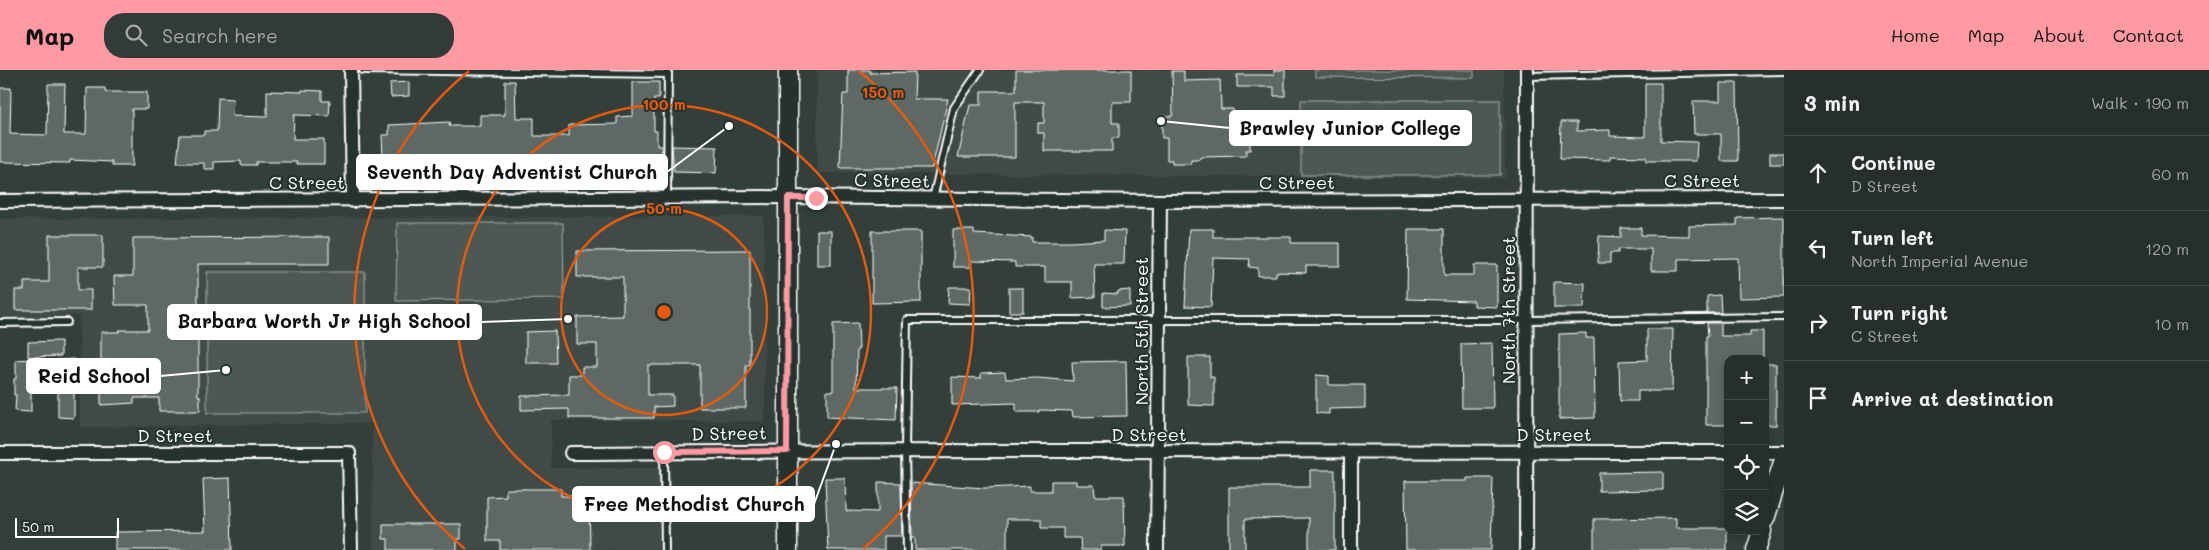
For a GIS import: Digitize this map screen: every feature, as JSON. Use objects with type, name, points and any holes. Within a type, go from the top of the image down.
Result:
[{"type":"street","points":[[351,70],[353,201]]},
{"type":"street","points":[[788,70],[788,550]]},
{"type":"street","name":"North 7th Street","points":[[1526,550],[1527,73]]},
{"type":"street","name":"C Street","points":[[0,201],[353,201],[667,198],[1160,201],[1784,199]]},
{"type":"street","name":"North 5th Street","points":[[1157,550],[1160,201]]},
{"type":"street","name":"D Street","points":[[571,453],[905,450],[1724,452]]},
{"type":"street","points":[[1351,452],[1352,550]]},
{"type":"street","points":[[1769,452],[1784,452]]},
{"type":"street","name":"D Street","points":[[0,453],[349,453],[351,550]]},
{"type":"street","points":[[1769,507],[1784,459]]},
{"type":"street","points":[[1756,550],[1761,535]]},
{"type":"lane","points":[[363,70],[668,72],[667,198]]},
{"type":"lane","points":[[933,199],[954,108],[980,70]]},
{"type":"lane","points":[[1527,73],[1784,71]]},
{"type":"lane","points":[[907,550],[905,450],[907,320],[1159,321],[1784,318]]},
{"type":"lane","points":[[0,323],[67,322]]},
{"type":"lane","points":[[664,452],[665,550]]},
{"type":"shaded area","points":[[817,70],[1504,70],[1505,178],[817,173]]},
{"type":"shaded area","points":[[1315,70],[1474,70],[1474,78],[1315,77]]},
{"type":"shaded area","points":[[1301,100],[1500,100],[1500,175],[1301,175]]},
{"type":"shaded area","points":[[764,216],[765,421],[551,420],[551,468],[661,468],[660,550],[373,550],[372,423],[80,427],[79,316],[0,317],[0,219]]},
{"type":"shaded area","points":[[397,223],[563,223],[564,299],[396,301]]},
{"type":"shaded area","points":[[207,272],[365,272],[365,413],[207,413]]},
{"type":"building","points":[[848,70],[870,70],[870,73],[915,72],[914,99],[948,99],[932,168],[840,168],[843,94],[848,94]]},
{"type":"building","points":[[1016,70],[1131,70],[1131,102],[1112,102],[1112,123],[1119,123],[1119,138],[1112,138],[1112,151],[1044,151],[1044,133],[1038,133],[1038,123],[1044,123],[1044,102],[1015,102],[1015,157],[958,157],[970,105],[981,105],[981,91],[1016,91]]},
{"type":"building","points":[[1274,70],[1285,70],[1285,96],[1274,96],[1274,87],[1237,87],[1237,75],[1274,75]]},
{"type":"building","points":[[1172,71],[1184,71],[1184,81],[1220,80],[1221,109],[1233,109],[1233,113],[1245,113],[1245,118],[1250,118],[1250,150],[1246,150],[1246,156],[1201,157],[1198,160],[1191,160],[1191,164],[1172,164],[1172,160],[1167,160],[1167,138],[1162,138],[1162,116],[1172,116],[1173,114]]},
{"type":"building","points":[[505,81],[515,81],[516,118],[534,118],[534,136],[569,136],[569,125],[617,124],[617,117],[633,116],[633,82],[659,82],[659,99],[654,99],[654,131],[657,131],[657,146],[662,146],[662,159],[570,161],[570,158],[535,158],[498,159],[498,163],[480,162],[480,160],[383,159],[382,135],[389,135],[389,125],[450,122],[449,126],[480,126],[480,115],[505,115]]},
{"type":"building","points":[[409,82],[409,96],[391,97],[390,83]]},
{"type":"building","points":[[1645,83],[1661,83],[1661,141],[1697,142],[1696,161],[1646,161],[1646,157],[1610,156],[1610,160],[1560,159],[1561,122],[1577,122],[1577,131],[1610,130],[1610,136],[1645,137]]},
{"type":"building","points":[[1720,83],[1737,83],[1738,161],[1721,161],[1721,134],[1694,134],[1693,101],[1720,101]]},
{"type":"building","points":[[48,84],[65,84],[64,134],[86,134],[87,88],[105,88],[105,92],[147,92],[147,109],[132,109],[132,166],[112,166],[112,162],[70,160],[70,163],[0,162],[0,88],[11,88],[10,134],[47,135]]},
{"type":"building","points":[[302,90],[322,91],[322,101],[330,101],[329,116],[294,115],[293,139],[324,139],[324,164],[256,162],[256,165],[241,165],[241,161],[214,162],[214,169],[204,169],[204,163],[177,163],[180,135],[204,135],[204,131],[217,131],[218,98],[233,99],[232,116],[267,117],[267,91],[302,92]]},
{"type":"building","points":[[672,146],[717,147],[716,173],[674,172]]},
{"type":"building","points":[[1770,153],[1784,153],[1784,164],[1770,164]]},
{"type":"building","points":[[1784,217],[1784,297],[1739,298],[1738,258],[1678,259],[1678,271],[1651,271],[1651,249],[1618,249],[1618,253],[1610,253],[1610,263],[1598,263],[1599,236],[1621,237],[1621,228],[1641,228],[1641,235],[1689,236],[1689,226],[1737,225],[1737,218]]},
{"type":"building","points":[[1189,229],[1213,229],[1213,237],[1291,237],[1291,243],[1340,243],[1340,266],[1306,266],[1306,273],[1276,272],[1276,276],[1258,276],[1258,268],[1249,267],[1250,259],[1213,258],[1211,307],[1185,306]]},
{"type":"building","points":[[1408,229],[1444,229],[1444,275],[1474,275],[1474,265],[1497,265],[1497,307],[1474,306],[1474,301],[1407,299]]},
{"type":"building","points":[[953,230],[974,230],[974,234],[1032,237],[1032,242],[1104,240],[1104,230],[1125,231],[1124,264],[1094,264],[1095,297],[1072,298],[1072,282],[1045,282],[1045,267],[1015,267],[1015,262],[971,261],[971,267],[953,267]]},
{"type":"building","points":[[817,231],[831,231],[831,265],[817,265]]},
{"type":"building","points":[[872,231],[921,231],[921,302],[872,303]]},
{"type":"building","points":[[49,235],[103,235],[103,267],[78,267],[78,290],[91,290],[91,310],[15,310],[15,290],[24,290],[24,282],[49,282]]},
{"type":"building","points":[[329,237],[329,264],[198,264],[198,396],[200,396],[200,411],[159,411],[159,398],[134,398],[134,403],[101,405],[101,332],[148,330],[148,305],[115,305],[114,276],[133,276],[133,238]]},
{"type":"building","points":[[750,250],[750,365],[746,365],[746,408],[700,408],[700,365],[648,365],[648,395],[673,395],[673,406],[654,407],[654,418],[569,418],[569,409],[521,410],[521,396],[569,395],[569,375],[582,375],[582,367],[597,367],[597,344],[577,344],[577,317],[623,316],[623,277],[577,277],[577,251]]},
{"type":"building","points":[[1554,282],[1585,283],[1584,308],[1554,308]]},
{"type":"building","points":[[949,287],[971,287],[970,304],[948,303]]},
{"type":"building","points":[[1009,288],[1023,288],[1023,312],[1009,312]]},
{"type":"building","points":[[1130,290],[1130,306],[1103,307],[1103,293],[1118,294],[1118,291]]},
{"type":"building","points":[[1720,295],[1721,313],[1707,313],[1707,296]]},
{"type":"building","points":[[858,323],[859,349],[857,349],[856,388],[897,388],[896,420],[827,417],[827,391],[833,391],[833,324]]},
{"type":"building","points":[[1707,323],[1721,323],[1721,336],[1750,336],[1750,331],[1763,331],[1763,355],[1724,355],[1724,425],[1706,425],[1706,336],[1708,336]]},
{"type":"building","points":[[1647,329],[1673,329],[1672,391],[1638,391],[1638,401],[1620,401],[1619,361],[1647,360]]},
{"type":"building","points":[[555,331],[556,363],[526,363],[526,332]]},
{"type":"building","points":[[1586,333],[1586,338],[1594,338],[1595,418],[1559,419],[1559,334]]},
{"type":"building","points":[[61,341],[61,356],[28,357],[28,342]]},
{"type":"building","points":[[1492,343],[1493,408],[1462,408],[1461,344]]},
{"type":"building","points":[[1188,357],[1210,357],[1210,377],[1214,377],[1214,406],[1188,405]]},
{"type":"building","points":[[31,359],[31,412],[15,411],[14,379],[16,379],[16,360]]},
{"type":"building","points":[[74,359],[74,418],[58,417],[58,360]]},
{"type":"building","points":[[1126,361],[1127,416],[1073,417],[1072,411],[1039,410],[1039,412],[1016,412],[1016,403],[952,405],[952,377],[981,378],[981,373],[1005,372],[1006,379],[1038,378],[1073,381],[1072,362]]},
{"type":"building","points":[[1769,364],[1776,364],[1776,425],[1769,425]]},
{"type":"building","points":[[1316,375],[1329,376],[1329,385],[1365,385],[1365,408],[1329,409],[1329,414],[1316,413]]},
{"type":"building","points":[[1310,470],[1335,470],[1335,550],[1309,550],[1309,518],[1245,519],[1245,550],[1229,550],[1229,487],[1310,487]]},
{"type":"building","points":[[1663,472],[1663,490],[1599,491],[1599,473]]},
{"type":"building","points":[[230,478],[232,550],[115,550],[115,532],[205,531],[203,479]]},
{"type":"building","points":[[825,478],[845,478],[846,511],[878,512],[878,482],[901,483],[902,536],[884,536],[884,550],[828,550]]},
{"type":"building","points":[[1467,478],[1493,478],[1491,550],[1406,550],[1405,481],[1467,481]]},
{"type":"building","points":[[1051,481],[1076,481],[1076,485],[1094,485],[1095,496],[1124,496],[1125,546],[1101,546],[1101,550],[1081,550],[1080,538],[1063,538],[1063,528],[1041,528],[1041,519],[1007,519],[1007,550],[915,550],[915,537],[912,537],[911,483],[985,488],[1030,486],[1030,491],[1051,491]]},
{"type":"building","points":[[506,489],[561,489],[561,496],[589,496],[590,550],[500,550],[500,541],[487,541],[487,497],[506,496]]},
{"type":"building","points":[[1676,518],[1676,528],[1724,528],[1724,535],[1727,535],[1727,550],[1594,550],[1594,519]]},
{"type":"building","points":[[383,524],[461,524],[461,539],[457,539],[457,550],[388,550],[388,539],[383,539]]},
{"type":"place","name":"Brawley Junior College","points":[[1161,121]]},
{"type":"place","name":"Seventh Day Adventist Church","points":[[729,126]]},
{"type":"place","name":"Barbara Worth Jr High School","points":[[568,319]]},
{"type":"place","name":"Reid School","points":[[226,370]]},
{"type":"place","name":"Free Methodist Church","points":[[836,444]]},
{"type":"route","points":[[664,452],[787,451],[788,198],[816,198]]}]
